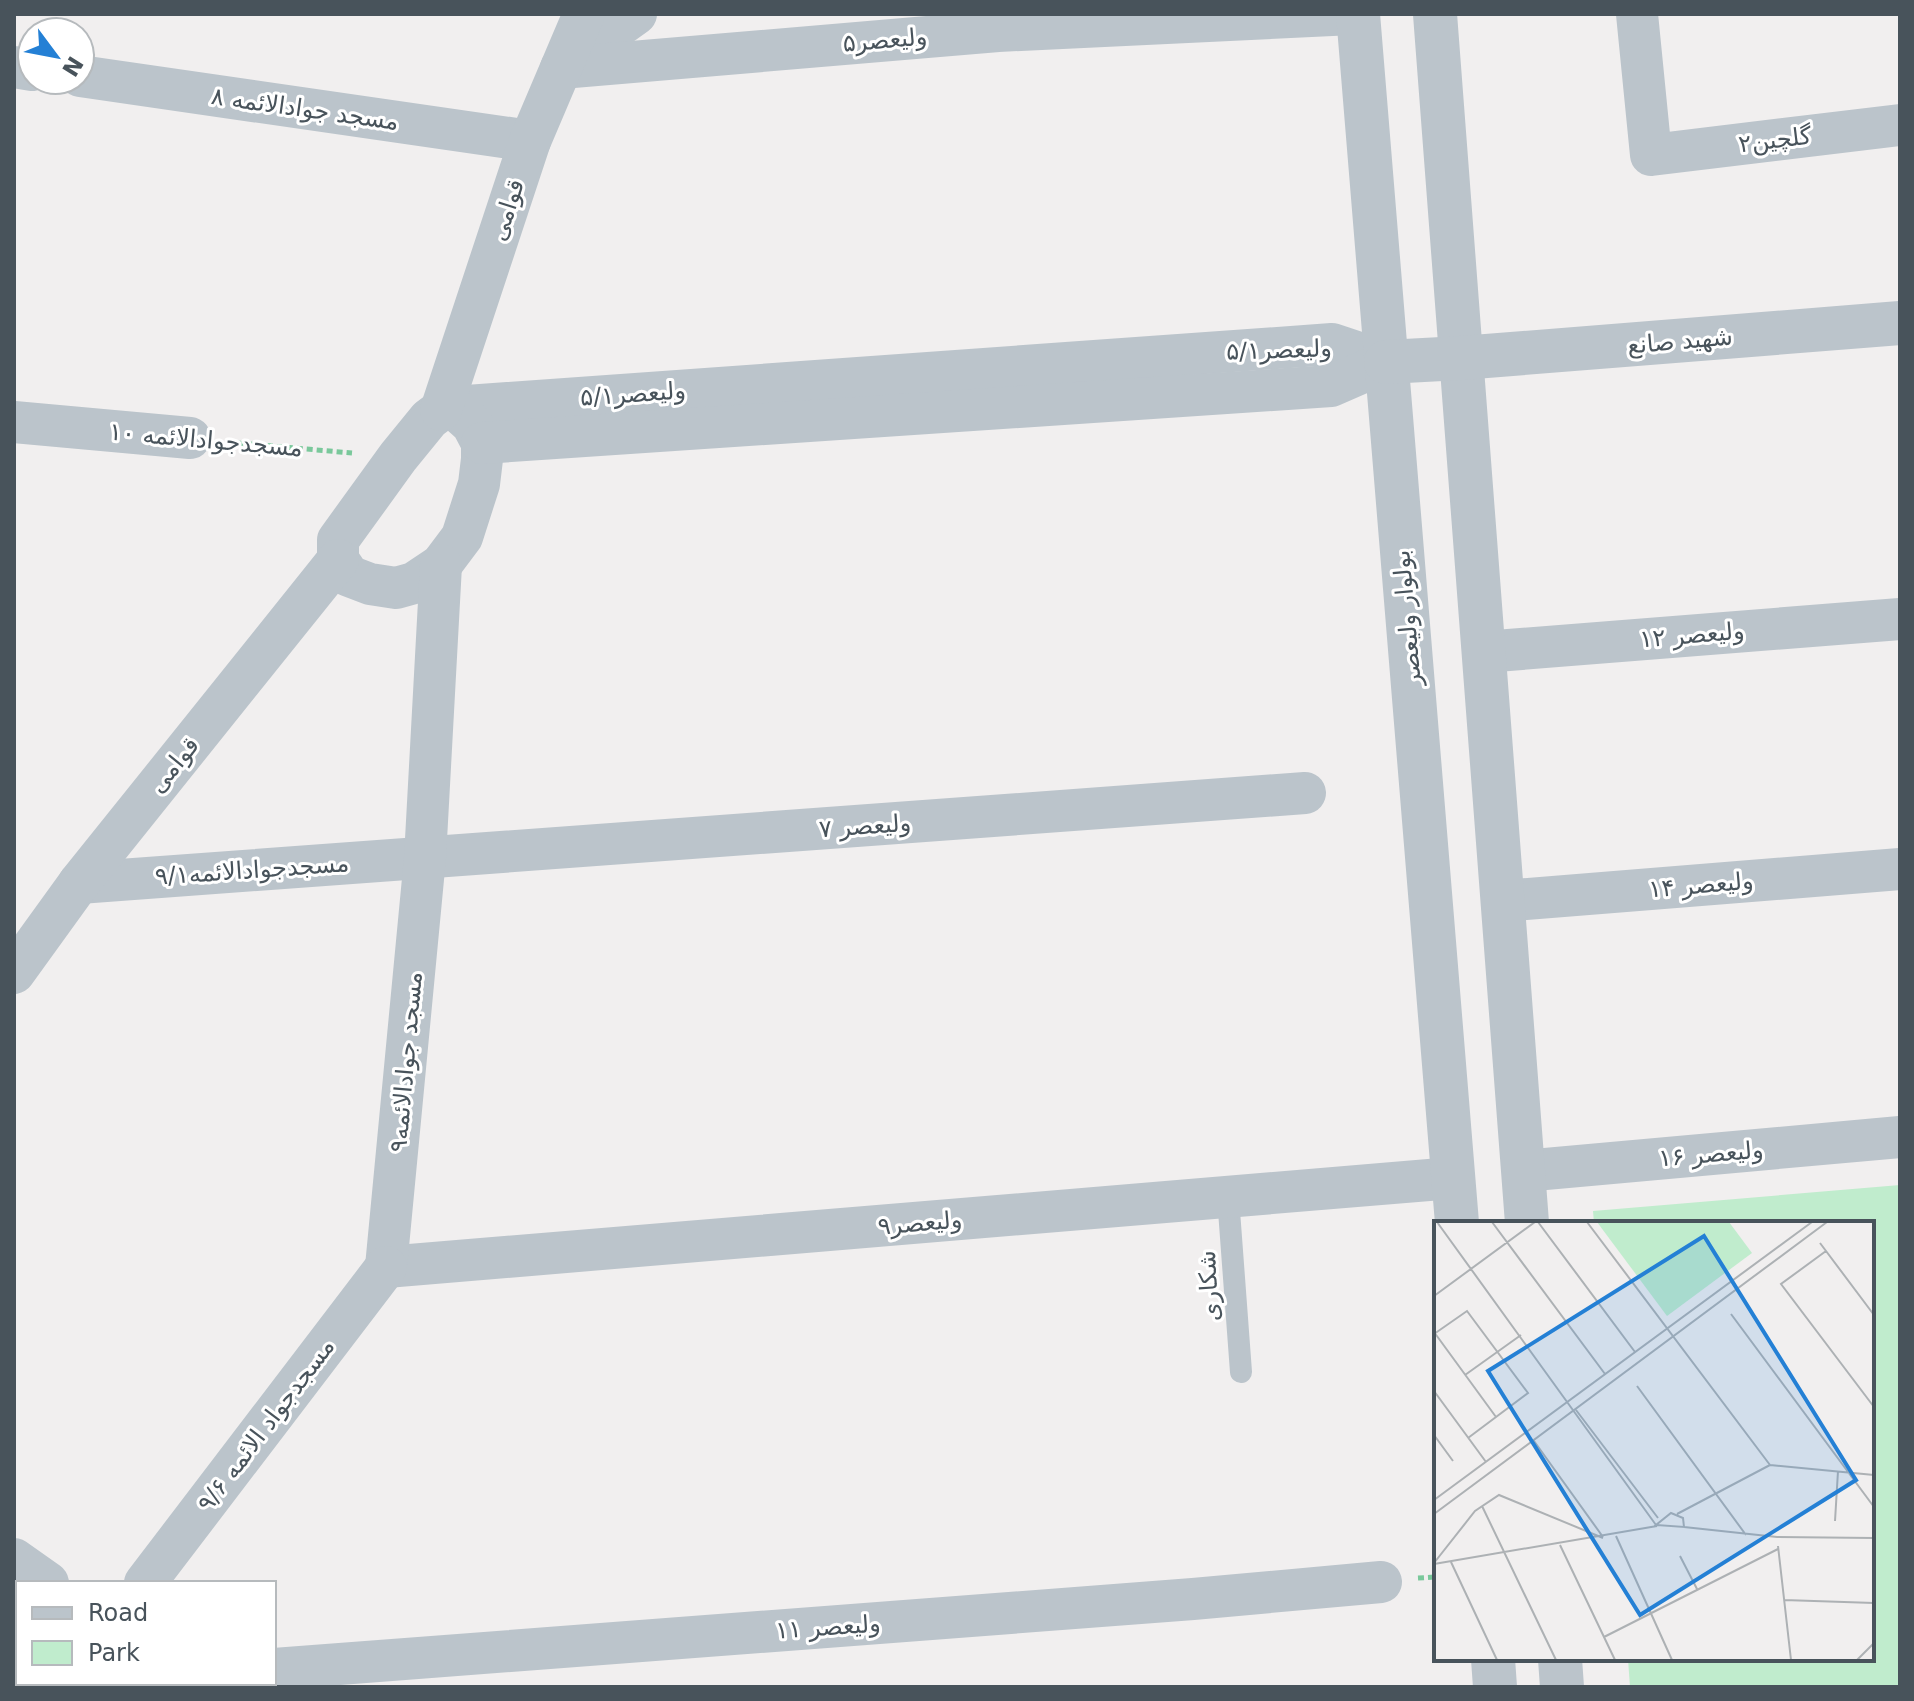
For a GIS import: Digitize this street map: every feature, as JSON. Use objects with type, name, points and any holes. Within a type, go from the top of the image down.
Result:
[{"type":"street","name":"قوامی","points":[[447,408],[530,141],[584,14]]},
{"type":"street","points":[[561,68],[636,14]]},
{"type":"street","name":"ولیعصر۵","points":[[561,68],[998,31],[1355,14]]},
{"type":"street","name":"بولوار ولیعصر","points":[[1355,14],[1457,1221]]},
{"type":"street","points":[[1435,14],[1527,1221]]},
{"type":"street","name":"گلچین۲","points":[[1637,14],[1651,155],[1900,125]]},
{"type":"street","name":"۸ مسجد جوادالائمه","points":[[96,78],[530,141]]},
{"type":"street","name":"شهید صانع","points":[[1386,362],[1900,323]]},
{"type":"street","name":"ولیعصر۵/۱","points":[[447,408],[1332,344],[1386,362]]},
{"type":"street","name":"ولیعصر۵/۱","points":[[482,443],[1331,386],[1386,362]]},
{"type":"street","points":[[447,408],[472,424],[482,443],[479,484],[462,537],[441,565],[414,583],[396,588],[370,584],[349,576],[338,560],[338,540],[429,419],[447,408]]},
{"type":"street","name":"مسجدجوادالائمه ۱۰","points":[[14,422],[190,438]]},
{"type":"street","name":"قوامی","points":[[14,973],[79,883],[338,560]]},
{"type":"street","name":"مسجد جوادالائمه۹","points":[[386,1267],[425,858],[441,565]]},
{"type":"street","name":"ولیعصر ۱۲","points":[[1483,652],[1900,619]]},
{"type":"street","name":"ولیعصر ۷","points":[[425,858],[1305,793]]},
{"type":"street","name":"مسجدجوادالائمه۹/۱","points":[[79,883],[425,858]]},
{"type":"street","name":"ولیعصر ۱۴","points":[[1502,901],[1900,869]]},
{"type":"street","name":"ولیعصر ۱۶","points":[[1523,1171],[1900,1137]]},
{"type":"street","points":[[1453,1178],[1523,1171]]},
{"type":"street","name":"ولیعصر۹","points":[[386,1267],[1453,1178]]},
{"type":"street","name":"مسجدجواد الائمه ۹/۶","points":[[147,1581],[386,1267]]},
{"type":"street","points":[[14,1559],[45,1581]]},
{"type":"street","name":"ولیعصر ۱۱","points":[[276,1669],[1381,1582]]},
{"type":"street","points":[[1493,1661],[1495,1687]]},
{"type":"street","points":[[1560,1661],[1562,1687]]},
{"type":"lane","name":"شکاری","points":[[1228,1197],[1241,1372]]},
{"type":"path","name":"مسجدجوادالائمه ۱۰","points":[[190,438],[398,457]]},
{"type":"green space","points":[[1900,1185],[1900,1687],[1630,1687],[1628,1661],[1874,1661],[1874,1221],[1594,1221],[1593,1211]]}]
